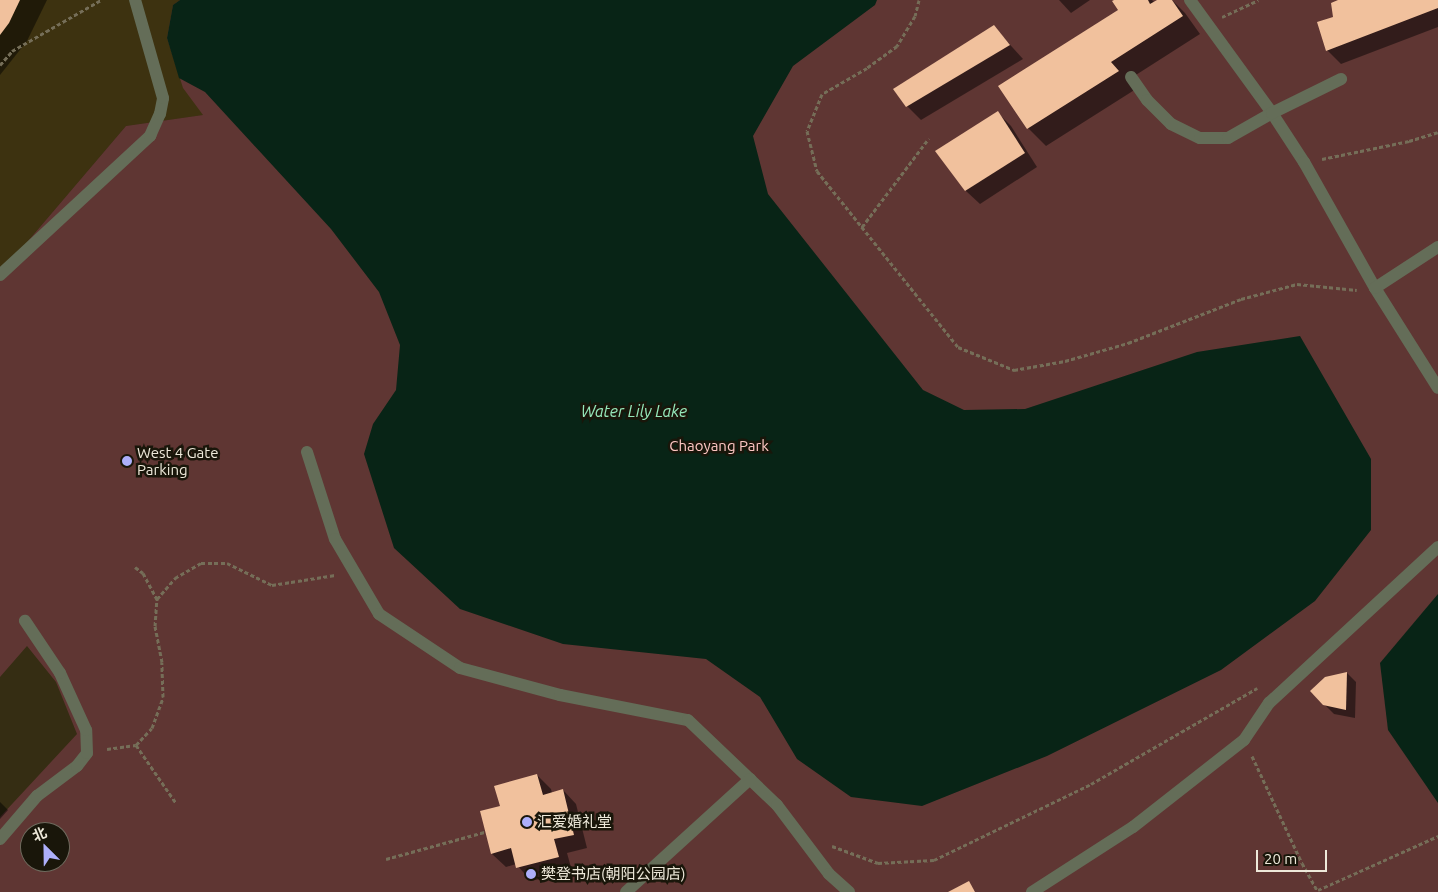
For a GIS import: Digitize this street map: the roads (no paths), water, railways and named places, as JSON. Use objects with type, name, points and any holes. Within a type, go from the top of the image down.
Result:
[{"type":"lane","points":[[0,275],[150,136],[160,114],[163,98],[135,0]]},
{"type":"lane","points":[[1190,0],[1272,113],[1304,162],[1375,288],[1438,388]]},
{"type":"lane","points":[[1132,77],[1147,100],[1171,124],[1200,138],[1228,138],[1272,113],[1341,79]]},
{"type":"lane","points":[[1375,288],[1438,247]]},
{"type":"lane","points":[[307,452],[335,540],[378,614],[460,668],[560,695],[688,720],[777,804],[829,874],[849,892]]},
{"type":"lane","points":[[1032,892],[1133,827],[1244,740],[1269,703],[1438,547]]},
{"type":"lane","points":[[0,839],[38,796],[77,766],[87,753],[86,730],[60,673],[25,621]]},
{"type":"lane","points":[[626,892],[750,778]]},
{"type":"water","name":"Water Lily Lake","points":[[180,0],[877,0],[875,5],[793,66],[753,136],[768,194],[923,390],[964,410],[1025,409],[1197,352],[1300,336],[1371,459],[1371,530],[1315,601],[1221,670],[1047,756],[922,806],[851,797],[797,759],[760,697],[706,659],[563,644],[460,609],[394,548],[364,454],[373,424],[396,390],[400,345],[379,292],[331,229],[205,92],[179,78],[167,38],[173,5]]},
{"type":"water","points":[[1438,594],[1438,803],[1388,730],[1380,663]]},
{"type":"place","name":"West 4 Gate Parking","points":[[127,461]]},
{"type":"place","name":"汇爱婚礼堂","points":[[527,822]]},
{"type":"place","name":"樊登书店(朝阳公园店)","points":[[531,874]]},
{"type":"park label","name":"Chaoyang Park","points":[[719,446]]}]
